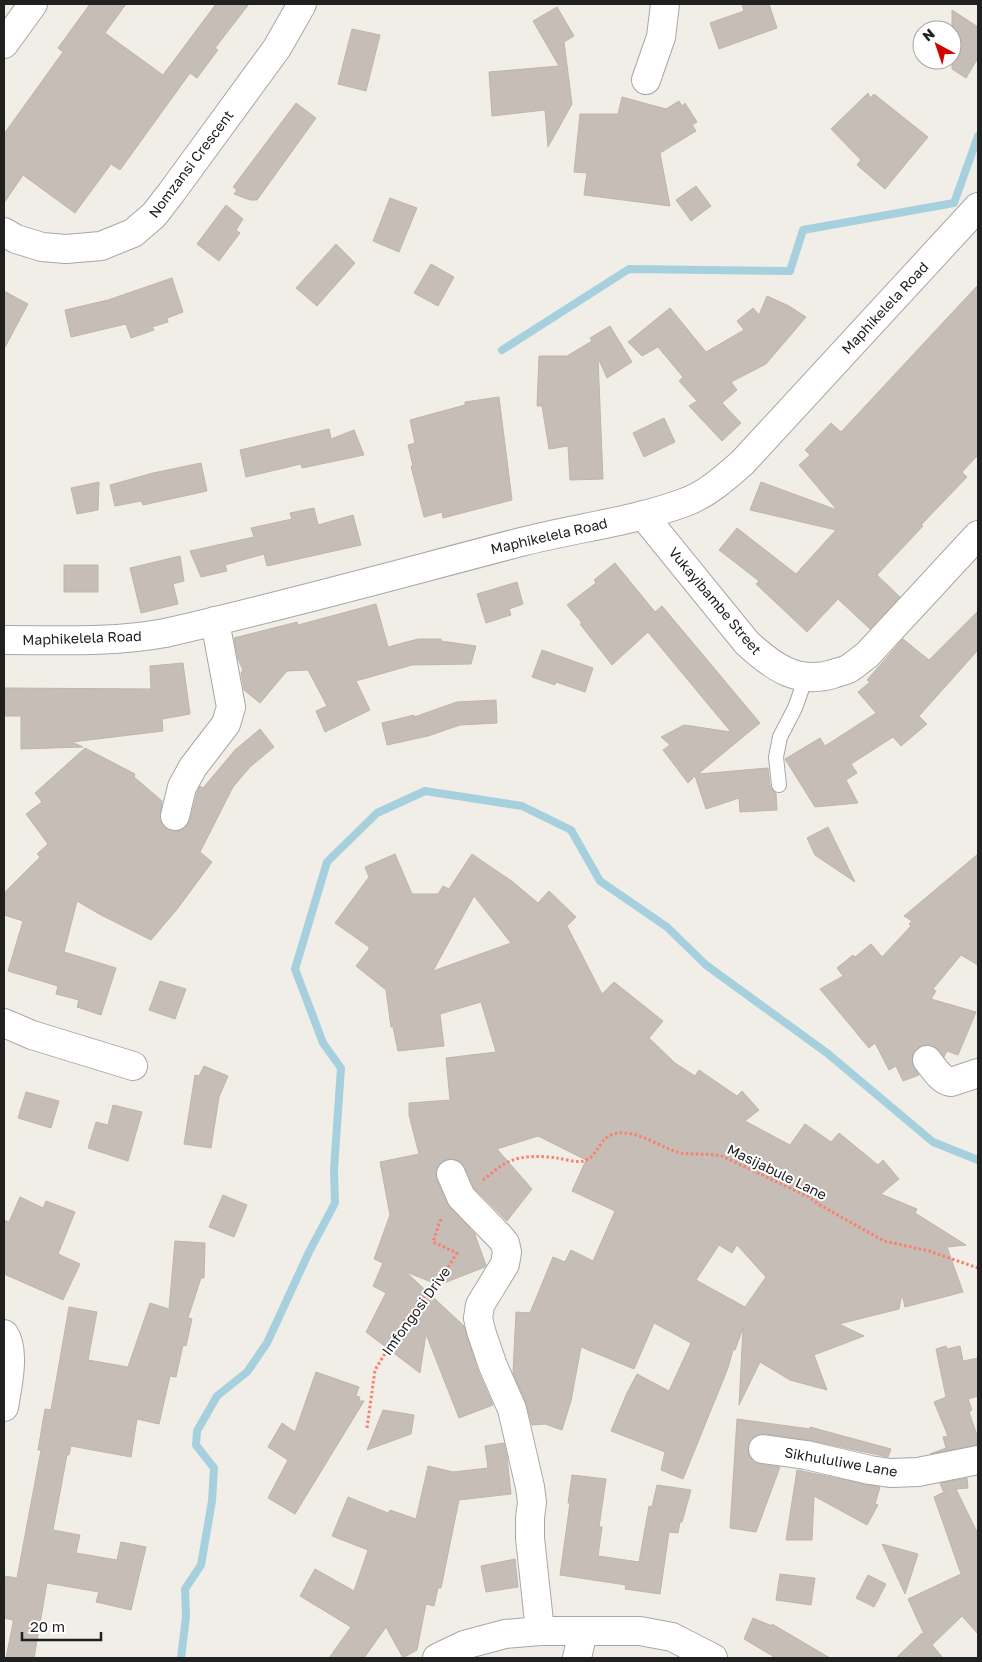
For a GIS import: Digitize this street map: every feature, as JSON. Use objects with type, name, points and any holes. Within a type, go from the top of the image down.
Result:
[{"type":"street","points":[[4,44],[33,4]]},
{"type":"street","name":"Nomzansi Crescent","points":[[4,232],[16,239],[42,247],[66,249],[101,246],[133,232],[154,215],[171,193],[277,48],[302,4]]},
{"type":"street","points":[[646,80],[661,38],[665,4]]},
{"type":"street","name":"Maphikelela Road","points":[[4,640],[104,640],[135,638],[215,621],[554,534],[643,515],[685,503],[722,481],[742,463],[978,207]]},
{"type":"street","name":"Vukayibambe Street","points":[[643,515],[747,642],[763,658],[787,672],[806,677],[827,676],[848,669],[867,655],[978,535]]},
{"type":"street","points":[[175,816],[182,787],[193,767],[226,724],[231,707],[215,621]]},
{"type":"street","points":[[4,1023],[32,1035],[133,1066]]},
{"type":"street","points":[[927,1060],[946,1081],[951,1082],[978,1073]]},
{"type":"street","points":[[463,1195],[505,1243],[507,1252],[505,1264],[480,1305],[478,1318],[480,1331],[512,1409],[530,1487],[532,1502],[530,1538],[540,1631]]},
{"type":"street","points":[[4,1334],[9,1354],[9,1381],[4,1407]]},
{"type":"street","name":"Sikhululiwe Lane","points":[[763,1450],[806,1454],[890,1473],[918,1472],[978,1460]]},
{"type":"street","points":[[437,1658],[464,1645],[505,1634],[540,1631],[640,1631],[672,1637],[713,1658]]},
{"type":"street","points":[[576,1658],[583,1631]]},
{"type":"lane","points":[[779,786],[776,757],[780,736],[795,708],[806,677]]},
{"type":"path","name":"Masijabule Lane","points":[[463,1195],[509,1162],[534,1157],[584,1160],[596,1152],[606,1138],[613,1134],[629,1134],[680,1152],[722,1156],[809,1197],[884,1241],[929,1251],[978,1268]]},
{"type":"path","name":"Imfongosi Drive","points":[[368,1428],[375,1370],[406,1319],[447,1269],[457,1253],[433,1242],[440,1221],[451,1210],[462,1208],[463,1195]]},
{"type":"building","points":[[90,4],[126,4],[105,33],[163,75],[216,4],[249,4],[215,48],[218,50],[197,78],[190,73],[120,170],[111,164],[75,213],[23,175],[4,203],[4,134],[63,52],[58,48]]},
{"type":"building","points":[[742,4],[769,4],[777,28],[719,49],[710,23],[744,11]]},
{"type":"building","points":[[557,7],[574,36],[564,42],[572,104],[548,147],[545,110],[492,116],[489,72],[559,66],[533,21]]},
{"type":"building","points":[[952,10],[978,27],[978,58],[966,78],[954,70],[962,70],[962,20],[952,20]]},
{"type":"building","points":[[352,29],[380,35],[366,91],[338,84]]},
{"type":"building","points":[[868,93],[870,98],[874,94],[928,137],[885,189],[857,165],[861,160],[831,129]]},
{"type":"building","points":[[622,97],[666,109],[679,101],[682,106],[685,103],[697,122],[692,125],[696,131],[660,153],[670,206],[584,195],[587,173],[574,172],[580,114],[618,114]]},
{"type":"building","points":[[296,103],[316,118],[257,200],[250,200],[234,194],[237,190],[233,187]]},
{"type":"building","points":[[696,186],[711,206],[691,221],[676,200]]},
{"type":"building","points":[[390,198],[417,208],[399,252],[373,241]]},
{"type":"building","points":[[226,205],[243,219],[236,230],[240,233],[219,261],[197,244]]},
{"type":"building","points":[[336,244],[355,263],[317,306],[296,288]]},
{"type":"building","points":[[431,264],[454,277],[438,306],[414,293]]},
{"type":"building","points":[[172,278],[183,312],[167,318],[168,322],[152,327],[154,330],[131,338],[126,324],[71,337],[65,310],[108,300]]},
{"type":"building","points":[[978,285],[978,455],[962,472],[967,477],[877,575],[900,597],[870,629],[838,599],[807,632],[756,584],[759,581],[719,550],[737,528],[796,574],[836,530],[750,510],[761,482],[837,510],[799,465],[810,455],[805,450],[831,423],[841,432]]},
{"type":"building","points":[[4,291],[28,304],[4,349]]},
{"type":"building","points":[[767,296],[789,306],[806,317],[766,364],[731,382],[737,390],[722,403],[741,423],[722,441],[689,406],[697,401],[679,381],[683,377],[658,347],[642,356],[628,342],[670,308],[706,352],[744,330],[737,321],[753,308],[759,315]]},
{"type":"building","points":[[610,326],[632,362],[607,378],[598,358],[603,479],[570,480],[568,446],[549,449],[542,406],[537,406],[539,356],[567,356],[592,341],[590,338]]},
{"type":"building","points":[[499,397],[512,500],[443,518],[442,512],[424,517],[411,466],[413,466],[408,445],[415,443],[410,420],[465,405],[465,402]]},
{"type":"building","points":[[664,418],[675,442],[644,457],[633,433]]},
{"type":"building","points":[[329,429],[331,439],[354,430],[364,455],[302,468],[301,464],[246,477],[240,450]]},
{"type":"building","points":[[201,463],[207,491],[143,505],[141,501],[115,506],[110,485],[153,473]]},
{"type":"building","points":[[99,482],[98,510],[77,514],[71,488]]},
{"type":"building","points":[[314,508],[318,525],[353,515],[361,545],[267,566],[264,554],[225,565],[227,571],[201,577],[190,551],[254,537],[251,528],[292,519],[290,513]]},
{"type":"building","points":[[180,556],[184,581],[173,584],[178,604],[141,613],[130,568]]},
{"type":"building","points":[[615,563],[655,612],[662,606],[760,723],[698,774],[768,768],[770,786],[776,793],[777,810],[740,812],[739,798],[706,809],[695,776],[688,783],[663,750],[670,745],[661,737],[684,725],[731,732],[648,632],[612,665],[567,605],[596,583],[594,580]]},
{"type":"building","points":[[64,565],[98,565],[98,592],[64,592]]},
{"type":"building","points":[[517,582],[523,604],[509,609],[511,615],[486,623],[477,594]]},
{"type":"building","points":[[376,604],[388,647],[418,639],[441,639],[441,641],[476,646],[471,664],[412,665],[356,681],[370,710],[325,732],[316,711],[327,706],[308,670],[287,671],[260,703],[244,690],[241,673],[243,670],[238,659],[234,638],[297,622],[298,625]]},
{"type":"building","points":[[978,611],[978,650],[919,716],[927,724],[901,746],[893,737],[851,764],[857,773],[846,780],[858,803],[815,807],[785,759],[820,738],[825,746],[876,713],[858,692],[870,682],[867,680],[903,639],[929,660]]},
{"type":"building","points":[[542,650],[593,668],[585,692],[556,682],[555,685],[532,677]]},
{"type":"building","points":[[183,663],[190,714],[162,719],[163,731],[72,742],[83,747],[21,749],[21,716],[4,716],[4,688],[151,689],[150,666]]},
{"type":"building","points":[[496,700],[497,723],[460,725],[428,736],[387,745],[382,723],[414,715],[414,717],[457,702]]},
{"type":"building","points":[[260,729],[274,747],[250,767],[233,787],[200,852],[212,862],[178,908],[151,940],[77,901],[64,952],[116,968],[101,1015],[77,1007],[79,1000],[56,994],[58,986],[8,971],[23,921],[4,915],[4,893],[40,857],[37,854],[48,844],[26,814],[42,802],[35,793],[85,748],[135,774],[134,777],[162,801],[160,820],[164,827],[171,831],[179,831],[186,827],[190,820],[200,786],[203,788],[235,750]]},
{"type":"building","points":[[828,827],[855,882],[815,855],[807,838]]},
{"type":"building","points":[[395,854],[412,894],[438,894],[443,886],[449,889],[472,854],[513,882],[538,903],[549,891],[576,917],[567,926],[602,994],[614,982],[663,1021],[649,1038],[675,1063],[695,1076],[699,1070],[737,1096],[742,1091],[759,1110],[745,1121],[790,1145],[805,1124],[831,1142],[839,1133],[878,1165],[883,1160],[899,1179],[881,1194],[917,1209],[915,1213],[966,1245],[947,1247],[963,1292],[905,1307],[902,1294],[899,1309],[839,1324],[864,1336],[814,1355],[827,1390],[790,1380],[760,1362],[739,1405],[743,1328],[683,1479],[661,1470],[665,1452],[611,1431],[637,1374],[669,1391],[691,1343],[654,1323],[634,1369],[581,1347],[571,1401],[562,1430],[545,1424],[532,1425],[526,1403],[513,1373],[516,1312],[530,1313],[553,1257],[565,1262],[571,1250],[593,1261],[615,1211],[572,1191],[586,1160],[538,1136],[497,1149],[532,1189],[507,1221],[474,1188],[461,1162],[453,1159],[445,1160],[438,1165],[435,1173],[447,1203],[476,1235],[486,1265],[485,1267],[439,1285],[406,1272],[464,1326],[478,1371],[493,1405],[459,1418],[426,1334],[420,1373],[366,1332],[386,1293],[373,1286],[383,1263],[374,1259],[390,1215],[380,1162],[419,1154],[409,1115],[409,1103],[450,1100],[446,1058],[496,1052],[481,1002],[440,1014],[444,1046],[398,1051],[393,1027],[391,1027],[386,990],[356,966],[369,947],[335,923],[369,877],[365,867]],"holes":[[[474,896],[511,943],[433,971]],[[719,1245],[732,1253],[737,1245],[766,1277],[745,1307],[696,1280]]]},
{"type":"building","points":[[978,854],[978,965],[961,955],[933,989],[936,991],[931,999],[976,1012],[958,1055],[947,1051],[944,1057],[932,1045],[918,1048],[913,1054],[912,1062],[919,1075],[903,1081],[896,1066],[889,1070],[875,1043],[869,1048],[820,989],[843,976],[837,968],[871,944],[882,957],[911,926],[909,924],[912,921],[904,916]]},
{"type":"building","points":[[160,981],[186,989],[175,1019],[149,1010]]},
{"type":"building","points":[[204,1066],[228,1076],[219,1097],[211,1148],[184,1144],[195,1075],[199,1076]]},
{"type":"building","points":[[26,1092],[59,1101],[51,1128],[18,1118]]},
{"type":"building","points":[[113,1105],[142,1112],[128,1161],[88,1148],[96,1122],[108,1125]]},
{"type":"building","points":[[223,1195],[247,1205],[234,1237],[209,1227]]},
{"type":"building","points":[[20,1197],[43,1208],[46,1201],[75,1212],[58,1254],[80,1264],[63,1300],[4,1274],[4,1220],[9,1222]]},
{"type":"building","points":[[175,1241],[205,1243],[204,1278],[201,1278],[188,1318],[192,1319],[186,1346],[183,1345],[176,1377],[170,1376],[159,1424],[137,1419],[131,1457],[71,1446],[69,1455],[67,1455],[53,1530],[80,1535],[76,1553],[117,1560],[121,1542],[146,1547],[131,1610],[96,1602],[99,1592],[47,1583],[34,1658],[6,1658],[13,1620],[4,1618],[4,1576],[17,1578],[41,1450],[38,1450],[45,1409],[51,1410],[69,1307],[97,1312],[88,1360],[128,1367],[150,1303],[169,1309]]},
{"type":"building","points":[[946,1346],[947,1349],[960,1346],[963,1361],[978,1358],[978,1396],[968,1399],[972,1410],[969,1412],[978,1438],[978,1445],[930,1454],[946,1448],[943,1437],[948,1436],[934,1402],[946,1397],[936,1349]]},
{"type":"building","points":[[316,1372],[359,1387],[356,1396],[360,1397],[359,1401],[364,1401],[295,1514],[268,1498],[288,1460],[268,1447],[282,1423],[295,1432]]},
{"type":"building","points":[[383,1410],[414,1415],[411,1434],[367,1450]]},
{"type":"building","points":[[737,1419],[810,1429],[810,1427],[891,1449],[888,1457],[808,1440],[765,1434],[757,1435],[750,1440],[748,1446],[749,1455],[754,1462],[780,1467],[756,1532],[730,1528]]},
{"type":"building","points":[[504,1443],[511,1494],[459,1500],[441,1588],[438,1588],[434,1606],[426,1604],[417,1650],[403,1658],[386,1627],[364,1658],[329,1658],[351,1627],[300,1596],[315,1569],[354,1591],[368,1550],[332,1536],[348,1497],[388,1513],[390,1510],[416,1519],[428,1466],[453,1472],[488,1468],[485,1446]]},
{"type":"building","points":[[797,1470],[880,1487],[875,1504],[878,1505],[867,1525],[814,1496],[812,1540],[786,1540]]},
{"type":"building","points":[[572,1475],[606,1479],[599,1527],[602,1527],[598,1556],[639,1562],[649,1506],[652,1507],[657,1485],[691,1490],[678,1533],[669,1532],[660,1594],[625,1589],[626,1585],[560,1575]]},
{"type":"building","points":[[967,1478],[968,1488],[956,1489],[978,1534],[978,1634],[962,1616],[932,1645],[943,1658],[896,1658],[922,1633],[925,1636],[908,1599],[961,1574],[934,1497],[948,1490],[943,1491],[940,1483]]},
{"type":"building","points":[[882,1544],[918,1554],[905,1594]]},
{"type":"building","points":[[515,1559],[518,1587],[486,1592],[481,1566]]},
{"type":"building","points":[[780,1574],[815,1578],[811,1605],[776,1600]]},
{"type":"building","points":[[868,1575],[886,1584],[874,1607],[856,1598]]},
{"type":"building","points":[[753,1618],[772,1626],[772,1624],[830,1658],[776,1658],[744,1639]]},
{"type":"waterway","points":[[502,350],[629,269],[790,271],[803,230],[954,203],[978,136]]},
{"type":"waterway","points":[[181,1658],[186,1617],[185,1589],[201,1565],[212,1501],[214,1468],[196,1445],[197,1431],[217,1396],[247,1372],[267,1343],[309,1252],[335,1203],[334,1169],[341,1068],[323,1043],[295,969],[327,862],[377,813],[425,791],[522,806],[571,830],[600,881],[667,927],[706,965],[827,1053],[933,1142],[978,1160]]}]
